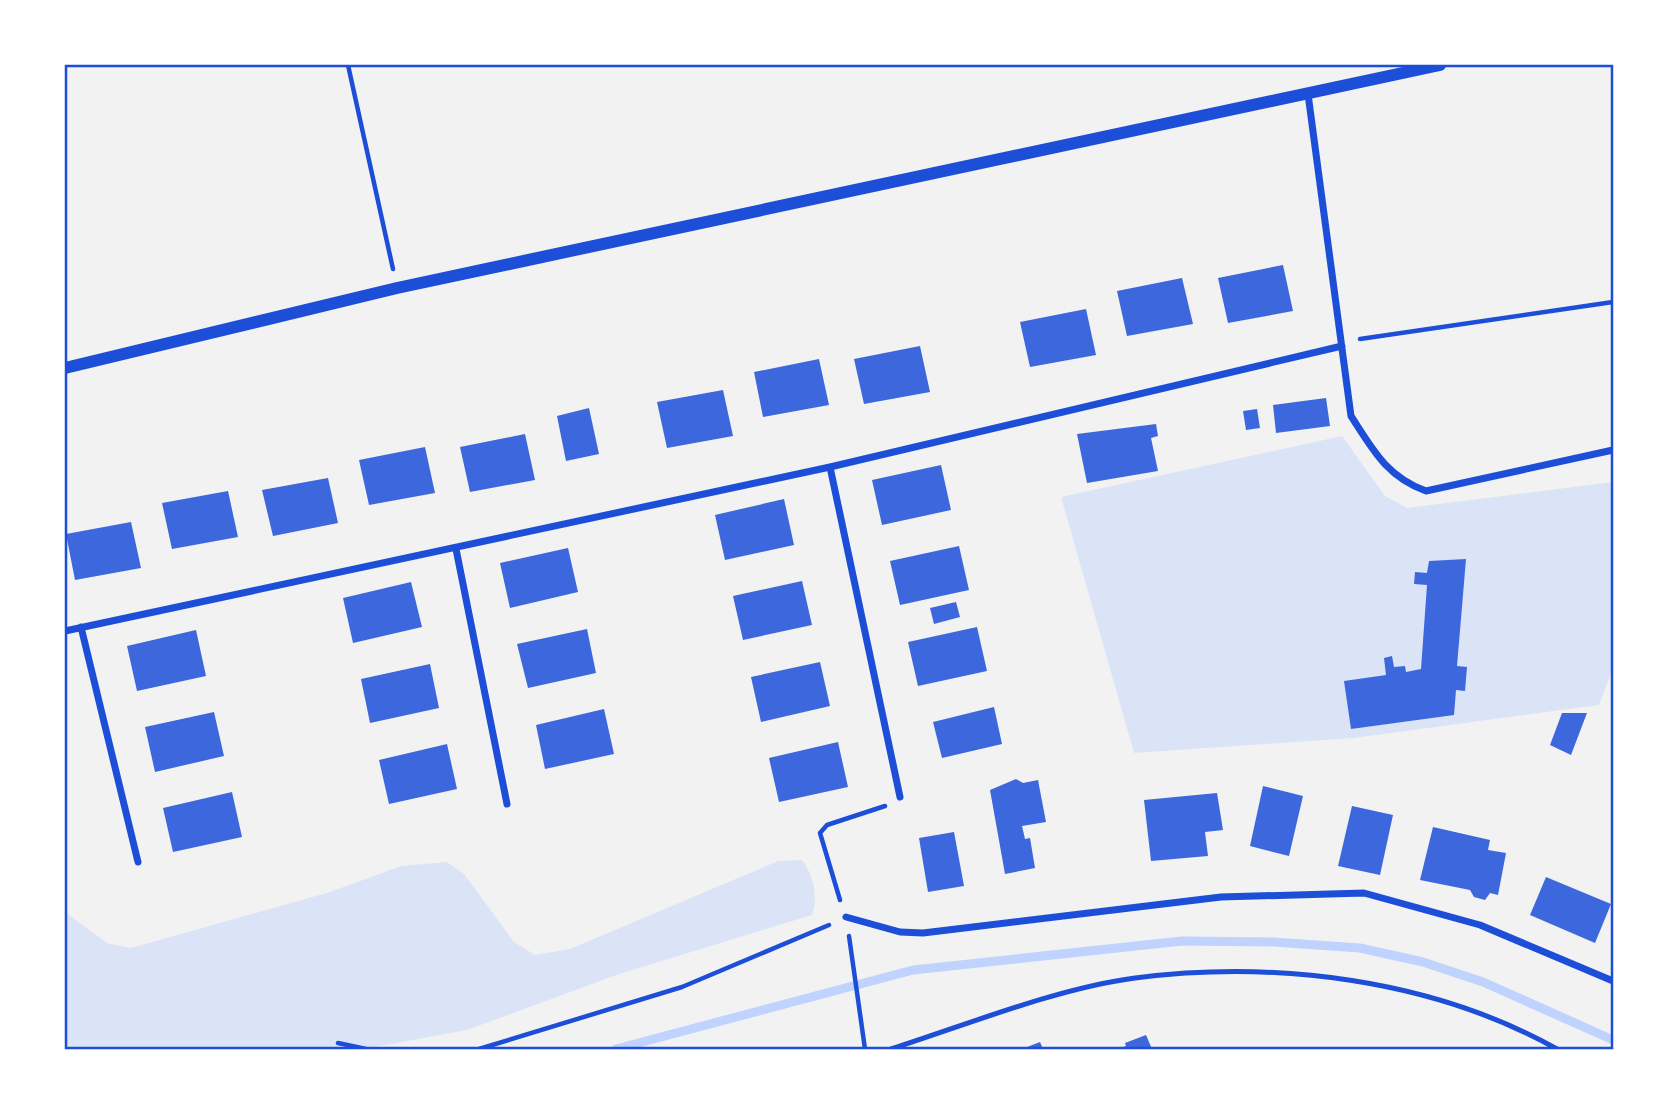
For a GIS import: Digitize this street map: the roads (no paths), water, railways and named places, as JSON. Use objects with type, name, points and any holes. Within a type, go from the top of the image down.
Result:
[{"type":"street","points":[[65,369],[397,288],[1440,65]]},
{"type":"street","points":[[1308,94],[1351,416],[1375,454],[1402,482],[1426,491],[1613,450]]},
{"type":"street","points":[[65,631],[830,467],[1342,343]]},
{"type":"street","points":[[830,467],[901,796]]},
{"type":"street","points":[[456,549],[507,804]]},
{"type":"street","points":[[81,627],[138,862]]},
{"type":"street","points":[[846,917],[900,932],[923,933],[1221,897],[1364,893],[1480,925],[1613,981]]},
{"type":"lane","points":[[891,1049],[1030,1005],[1133,978],[1255,971],[1398,989],[1500,1021],[1557,1049]]},
{"type":"waterway","points":[[616,1049],[913,970],[1182,941],[1273,942],[1360,948],[1423,962],[1483,982],[1613,1040]]}]
